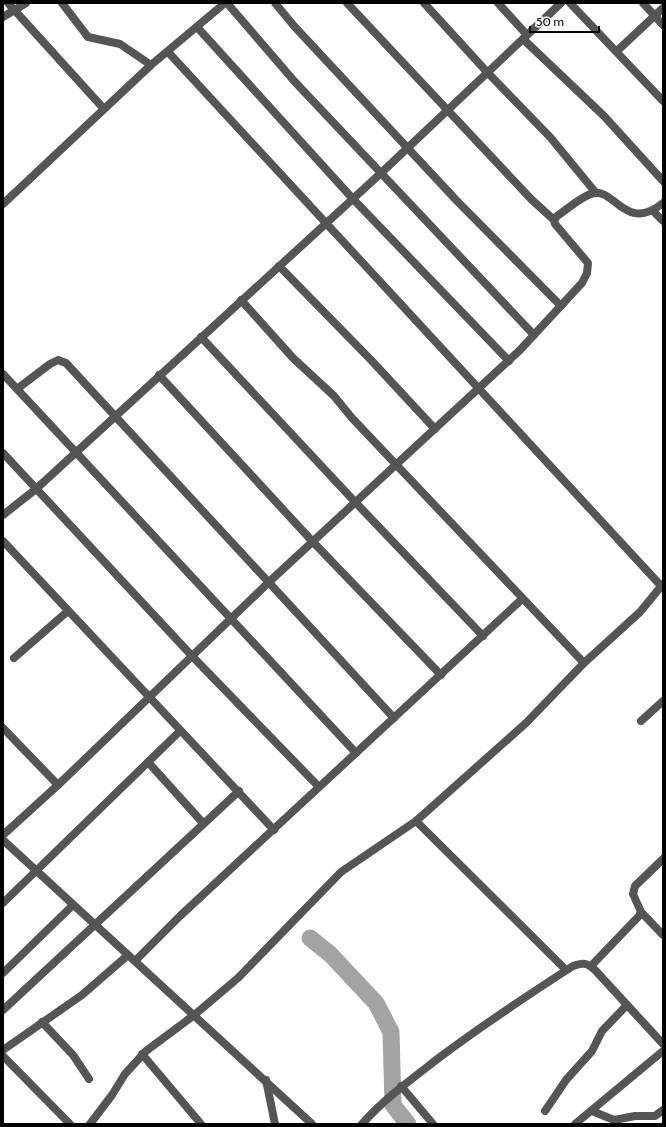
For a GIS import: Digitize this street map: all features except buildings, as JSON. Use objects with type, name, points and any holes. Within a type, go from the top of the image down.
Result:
[{"type":"street","points":[[8,3],[104,109]]},
{"type":"street","points":[[3,17],[26,3]]},
{"type":"street","points":[[62,3],[88,37],[120,44],[151,65]]},
{"type":"street","points":[[3,204],[151,65],[226,3],[295,82],[380,174],[534,336]]},
{"type":"street","points":[[275,3],[314,48],[408,147],[462,207],[561,306]]},
{"type":"street","points":[[3,835],[58,785],[269,582],[398,465],[478,388],[509,361],[582,283],[588,268],[586,260],[558,228],[554,220],[532,199],[347,3]]},
{"type":"street","points":[[424,3],[487,72],[550,137],[596,193]]},
{"type":"street","points":[[498,3],[525,37],[604,116],[663,181]]},
{"type":"street","points":[[3,516],[36,489],[353,199],[561,3]]},
{"type":"street","points":[[570,3],[663,101]]},
{"type":"street","points":[[643,3],[663,25]]},
{"type":"street","points":[[617,51],[663,8]]},
{"type":"street","points":[[197,27],[353,199],[509,361]]},
{"type":"street","points":[[90,1124],[112,1095],[125,1074],[142,1054],[193,1016],[238,978],[341,872],[416,820],[526,723],[584,663],[640,612],[662,586],[168,52]]},
{"type":"street","points":[[554,220],[557,216],[586,197],[596,193],[604,195],[628,211],[636,213],[653,211],[663,203]]},
{"type":"street","points":[[653,211],[663,221]]},
{"type":"street","points":[[279,266],[371,360],[435,429]]},
{"type":"street","points":[[241,300],[293,358],[328,389],[352,418],[584,663]]},
{"type":"street","points":[[201,337],[483,636]]},
{"type":"street","points":[[17,389],[50,364],[61,360],[66,363],[116,415],[394,718]]},
{"type":"street","points":[[3,374],[356,753]]},
{"type":"street","points":[[159,375],[313,542],[441,674]]},
{"type":"street","points":[[3,454],[192,656],[319,787]]},
{"type":"street","points":[[3,541],[274,830]]},
{"type":"street","points":[[135,961],[180,916],[522,599]]},
{"type":"street","points":[[14,658],[68,611]]},
{"type":"street","points":[[641,721],[663,701]]},
{"type":"street","points":[[3,728],[58,785]]},
{"type":"street","points":[[3,903],[180,731]]},
{"type":"street","points":[[148,762],[204,823]]},
{"type":"street","points":[[3,1010],[239,791]]},
{"type":"street","points":[[416,820],[566,970]]},
{"type":"street","points":[[3,840],[193,1016],[266,1080],[312,1124]]},
{"type":"street","points":[[663,859],[635,886],[633,894],[641,912],[663,935]]},
{"type":"street","points":[[3,973],[73,905]]},
{"type":"street","points":[[591,966],[636,920],[641,912]]},
{"type":"street","points":[[3,1050],[87,991],[128,955]]},
{"type":"street","points":[[362,1124],[399,1088],[483,1025],[566,970],[580,963],[586,963],[591,966],[663,1044]]},
{"type":"street","points":[[545,1111],[566,1080],[588,1057],[602,1031],[627,1005]]},
{"type":"street","points":[[42,1022],[73,1055],[89,1079]]},
{"type":"street","points":[[575,1124],[663,1051]]},
{"type":"street","points":[[142,1054],[201,1124]]},
{"type":"street","points":[[3,1056],[70,1124]]},
{"type":"street","points":[[266,1080],[275,1124]]},
{"type":"street","points":[[399,1088],[433,1124]]},
{"type":"street","points":[[592,1111],[614,1120],[635,1116],[655,1116],[663,1110]]},
{"type":"waterway","points":[[310,938],[330,954],[376,1003],[391,1032],[393,1105],[408,1124]]}]
